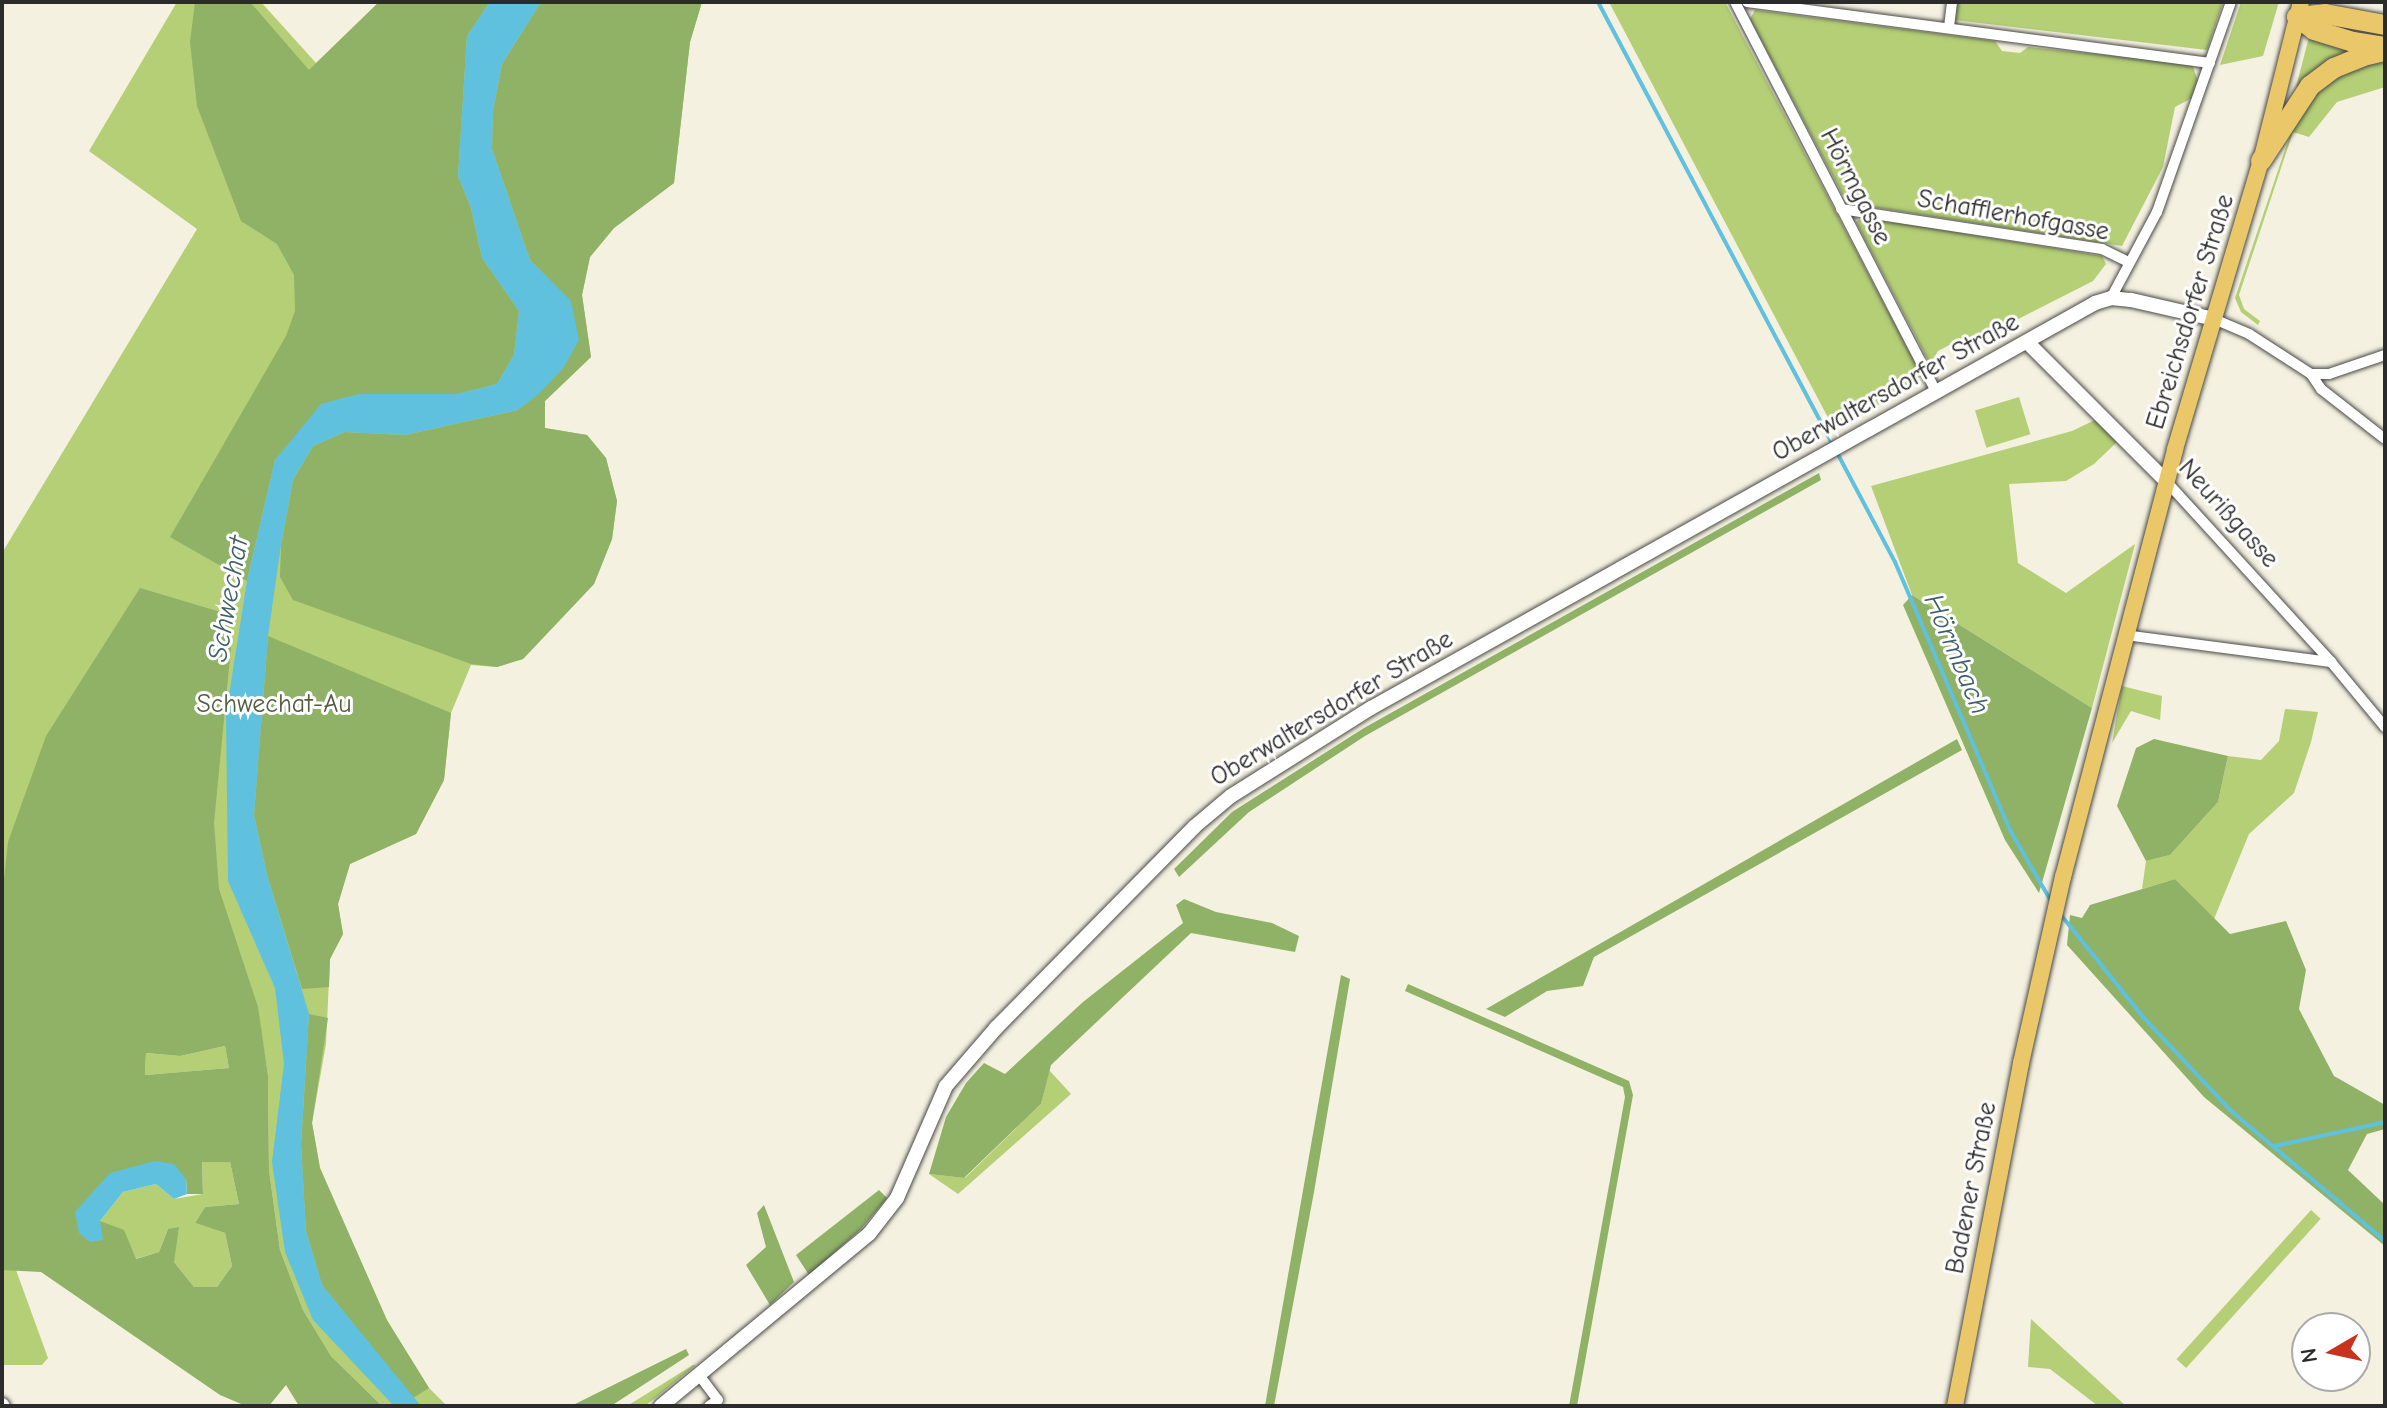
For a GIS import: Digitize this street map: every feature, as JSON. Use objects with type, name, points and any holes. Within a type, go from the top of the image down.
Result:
[{"type":"highway","points":[[2342,2],[2385,24]]},
{"type":"highway","points":[[2299,10],[2385,24]]},
{"type":"highway","points":[[2299,10],[2314,30],[2385,50]]},
{"type":"highway","points":[[2261,161],[2310,86],[2334,68],[2385,50]]},
{"type":"main road","name":"Ebreichsdorfer Straße","points":[[2060,889],[2166,481],[2261,161],[2299,10]]},
{"type":"main road","name":"Badener Straße","points":[[1955,1406],[2039,980],[2060,889]]},
{"type":"street","name":"Hörmgasse","points":[[1735,2],[1937,393]]},
{"type":"street","points":[[1747,2],[2210,63]]},
{"type":"street","points":[[1949,27],[1952,2]]},
{"type":"street","points":[[2231,2],[2157,212],[2111,298],[2214,319],[2249,334],[2311,374],[2321,389],[2385,439]]},
{"type":"street","name":"Schafflerhofgasse","points":[[1841,209],[2102,249],[2129,262]]},
{"type":"street","name":"Oberwaltersdorfer Straße","points":[[661,1406],[869,1234],[897,1198],[946,1086],[996,1028],[1185,836],[1231,796],[1371,708],[2095,303],[2111,298]]},
{"type":"street","name":"Neurißgasse","points":[[2027,342],[2166,481],[2331,662],[2385,727]]},
{"type":"street","points":[[2311,374],[2329,374],[2385,355]]},
{"type":"street","points":[[2125,635],[2331,662]]},
{"type":"street","points":[[699,1375],[718,1404]]},
{"type":"green space","name":"Schwechat-Au","points":[[177,2],[261,2],[316,63],[379,2],[702,2],[690,42],[674,183],[614,228],[590,257],[582,295],[591,357],[545,401],[545,428],[587,435],[606,458],[617,501],[612,539],[594,584],[523,659],[497,667],[471,665],[451,713],[444,780],[416,834],[350,864],[338,904],[343,934],[330,959],[326,1044],[312,1123],[320,1168],[387,1321],[429,1388],[447,1406],[382,1406],[331,1356],[303,1310],[280,1250],[269,1170],[268,1075],[257,1007],[125,1030],[2,1134],[2,553],[197,229],[89,151]]},
{"type":"green space","points":[[195,2],[250,2],[309,70],[379,2],[490,2],[467,36],[458,176],[471,208],[482,258],[519,311],[514,355],[497,384],[458,394],[358,394],[275,460],[247,581],[170,537],[286,336],[295,311],[294,275],[277,244],[241,221],[197,106],[190,42]]},
{"type":"green space","points":[[541,2],[702,2],[690,42],[674,183],[614,228],[590,257],[582,295],[591,357],[545,401],[545,428],[587,435],[606,458],[617,501],[612,539],[594,584],[523,659],[497,667],[471,664],[293,600],[280,577],[281,545],[293,480],[313,446],[345,432],[405,435],[518,410],[570,301],[530,260],[492,149],[493,111],[502,64]]},
{"type":"green space","points":[[1609,2],[1725,2],[1922,376],[1852,422],[1834,429]]},
{"type":"green space","points":[[1957,2],[2223,2],[2207,50],[1954,20]]},
{"type":"green space","points":[[2241,2],[2279,2],[2263,56],[2220,65]]},
{"type":"green space","points":[[1755,10],[1995,41],[2002,51],[2020,53],[2028,47],[2192,64],[2198,81],[2194,97],[2175,107],[2163,167],[2122,246],[1847,203],[1750,19]]},
{"type":"green space","points":[[2309,37],[2359,49],[2296,87]]},
{"type":"green space","points":[[2385,61],[2385,87],[2337,102],[2309,137],[2293,132],[2239,295],[2244,309],[2260,321],[2258,325],[2241,312],[2235,298],[2296,117],[2317,89],[2346,69]]},
{"type":"green space","points":[[1863,217],[2102,256],[2106,264],[2093,281],[1965,346],[1961,339],[1938,351],[1930,364],[1856,222]]},
{"type":"green space","points":[[2019,397],[2030,434],[1986,448],[1975,410]]},
{"type":"green space","points":[[2095,420],[2117,442],[2094,464],[2066,481],[2009,484],[2018,563],[2066,593],[2135,544],[2092,708],[1912,595],[1871,486],[2072,431]]},
{"type":"green space","points":[[1819,473],[1821,480],[1365,736],[1249,812],[1179,877],[1174,869],[1232,812],[1364,728]]},
{"type":"green space","points":[[140,588],[234,616],[214,823],[219,889],[258,1007],[268,1075],[269,1170],[280,1250],[303,1310],[331,1356],[382,1406],[299,1406],[286,1385],[269,1406],[246,1406],[220,1395],[41,1272],[2,1270],[2,898],[8,842],[46,736]],"holes":[[[225,1046],[229,1068],[145,1075],[146,1053],[180,1056]],[[202,1162],[230,1162],[239,1204],[205,1207],[195,1223],[225,1233],[232,1266],[217,1287],[194,1287],[174,1262],[179,1227],[168,1229],[159,1252],[136,1259],[124,1230],[100,1221],[111,1173],[186,1179],[187,1194],[203,1194]]]},
{"type":"green space","points":[[1912,595],[2092,708],[2039,893],[2005,840],[1903,605]]},
{"type":"green space","points":[[268,636],[451,713],[444,780],[416,834],[350,864],[338,904],[343,934],[330,959],[329,987],[302,989],[267,875],[254,815]]},
{"type":"green space","points":[[2122,686],[2162,696],[2160,720],[2131,711],[2112,743]]},
{"type":"green space","points":[[2285,709],[2318,712],[2294,793],[2249,834],[2214,919],[2175,879],[2142,889],[2146,861],[2170,855],[2218,802],[2228,756],[2261,760],[2279,741]]},
{"type":"green space","points":[[1957,739],[1962,750],[1594,957],[1583,986],[1547,991],[1505,1017],[1486,1009]]},
{"type":"green space","points":[[2154,739],[2228,756],[2218,802],[2170,855],[2146,861],[2117,806],[2136,748]]},
{"type":"green space","points":[[2175,879],[2230,934],[2286,921],[2306,970],[2299,1009],[2334,1076],[2385,1105],[2385,1129],[2367,1134],[2348,1170],[2385,1205],[2385,1246],[2204,1097],[2067,945],[2070,915],[2082,918],[2090,905]]},
{"type":"green space","points":[[1184,899],[1216,912],[1272,923],[1299,936],[1295,952],[1191,933],[1051,1065],[1041,1104],[964,1178],[929,1174],[946,1117],[966,1083],[984,1063],[1005,1074],[1083,1002],[1183,923],[1176,905]]},
{"type":"green space","points":[[1341,975],[1350,979],[1314,1192],[1274,1406],[1265,1406]]},
{"type":"green space","points":[[1408,984],[1629,1081],[1633,1095],[1577,1406],[1569,1406],[1625,1097],[1623,1087],[1405,991]]},
{"type":"green space","points":[[309,1014],[328,1018],[312,1123],[320,1168],[387,1320],[429,1388],[413,1398],[322,1285],[306,1231],[301,1145]]},
{"type":"green space","points":[[225,1046],[229,1068],[145,1075],[146,1053],[180,1056]]},
{"type":"green space","points":[[1049,1070],[1071,1094],[958,1194],[929,1174],[965,1178],[1041,1104]]},
{"type":"green space","points":[[202,1162],[230,1162],[239,1204],[205,1207],[195,1223],[225,1233],[232,1266],[217,1287],[194,1287],[174,1262],[168,1229],[159,1252],[135,1259],[100,1221],[123,1192],[156,1184],[174,1199],[203,1194]]},
{"type":"green space","points":[[879,1190],[887,1198],[861,1229],[809,1275],[796,1255]]},
{"type":"green space","points":[[764,1205],[794,1282],[770,1305],[746,1265],[766,1247],[757,1213]]},
{"type":"green space","points":[[2311,1210],[2321,1219],[2186,1368],[2177,1359]]},
{"type":"green space","points":[[2,1270],[16,1270],[48,1358],[42,1365],[2,1365]]},
{"type":"green space","points":[[2031,1319],[2126,1406],[2098,1406],[2050,1369],[2028,1367]]},
{"type":"green space","points":[[686,1349],[689,1355],[611,1406],[571,1406]]},
{"type":"green space","points":[[696,1365],[645,1406],[627,1406]]},
{"type":"water","points":[[490,2],[541,2],[502,64],[493,111],[492,149],[530,260],[571,301],[579,340],[564,367],[539,394],[518,410],[405,435],[345,432],[313,446],[293,480],[281,545],[268,636],[254,815],[267,875],[309,1014],[301,1145],[306,1231],[322,1285],[421,1406],[394,1406],[313,1320],[285,1252],[272,1162],[284,1064],[275,988],[228,881],[226,714],[247,581],[275,460],[321,404],[358,394],[458,394],[497,384],[514,355],[519,311],[482,258],[471,208],[458,176],[467,36]]},
{"type":"water","points":[[155,1161],[174,1164],[186,1179],[187,1194],[174,1199],[156,1184],[123,1192],[100,1221],[103,1240],[90,1242],[79,1233],[75,1212],[110,1173]]},
{"type":"waterway","name":"Hörmbach","points":[[1598,2],[1895,562],[2011,832],[2051,901]]},
{"type":"waterway","name":"Hörmbach","points":[[2061,915],[2143,1017],[2230,1110],[2385,1241]]},
{"type":"waterway","points":[[2275,1146],[2385,1122]]},
{"type":"water label","name":"Schwechat","points":[[228,599]]}]
